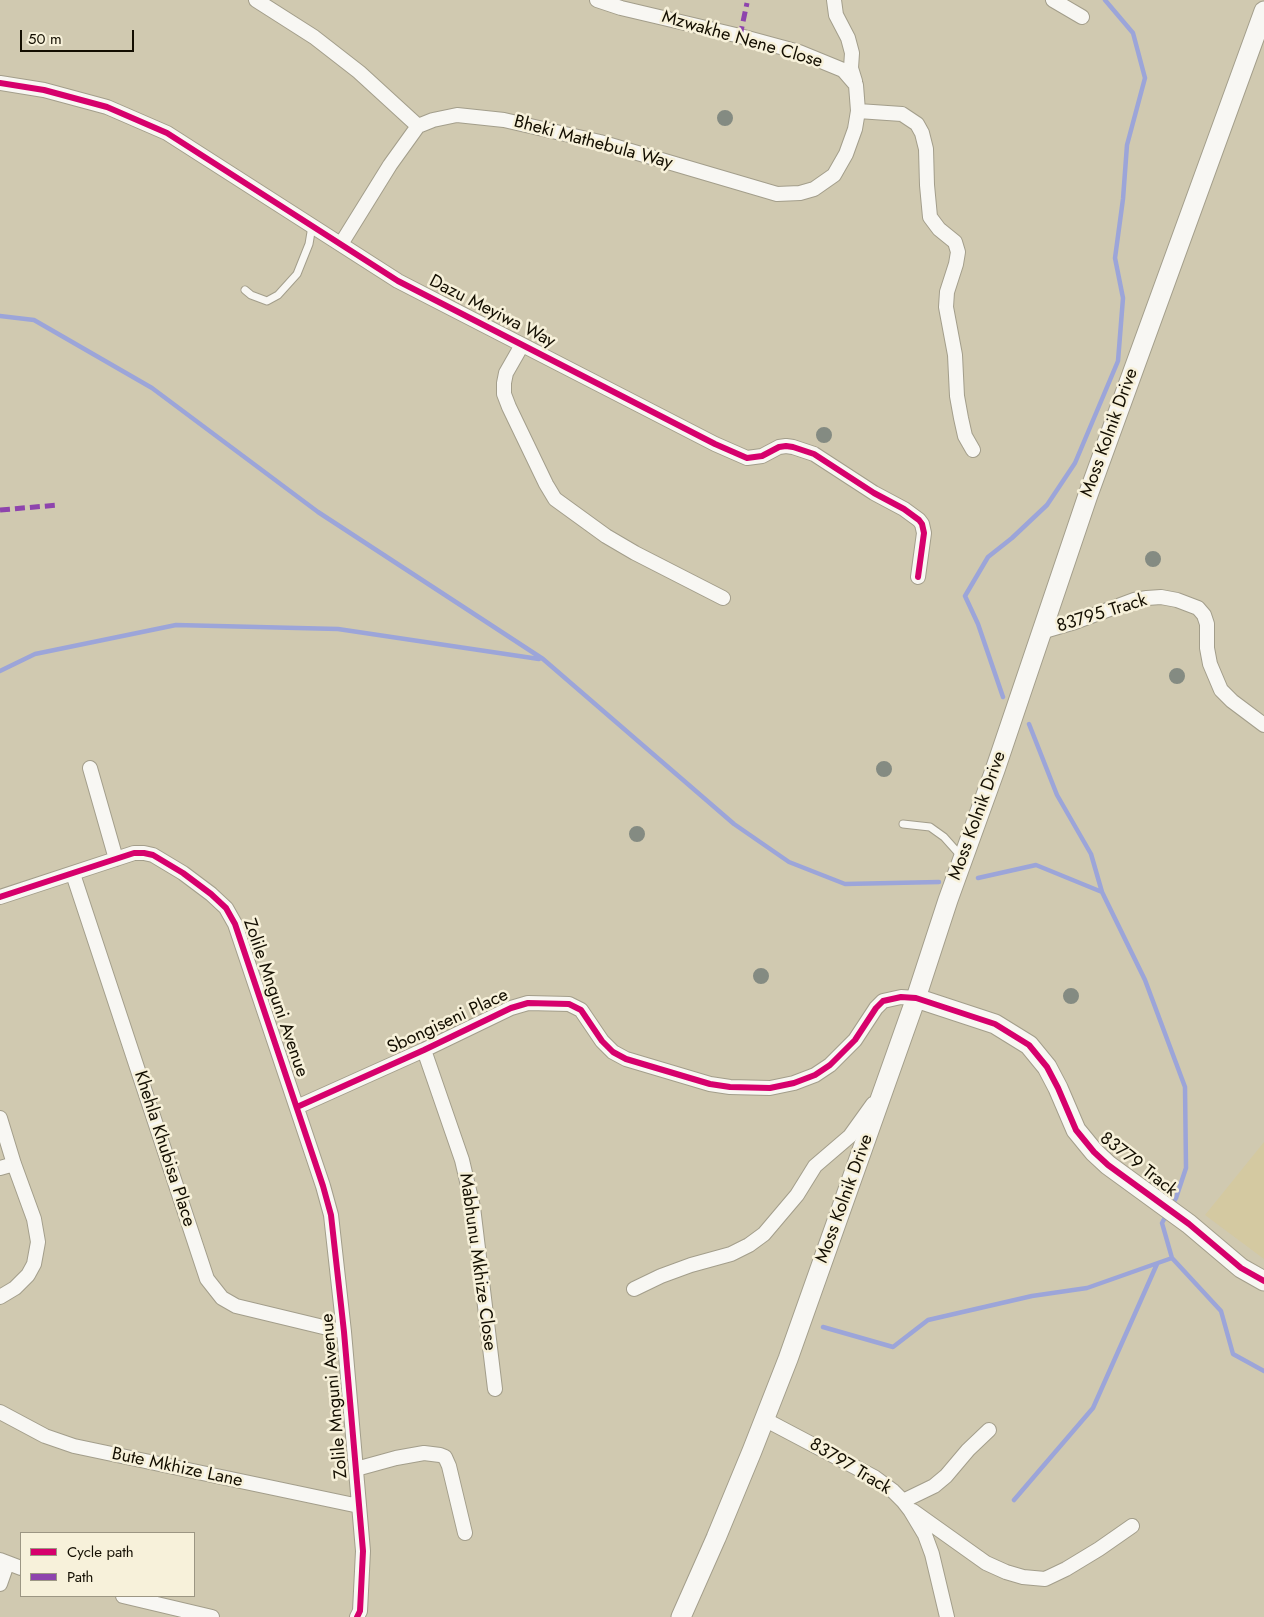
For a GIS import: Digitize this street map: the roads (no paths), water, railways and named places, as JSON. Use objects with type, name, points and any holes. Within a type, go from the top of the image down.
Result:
[{"type":"main road","name":"Moss Kolnik Drive","points":[[681,1617],[716,1538],[788,1359],[916,998],[1094,477],[1264,11]]},
{"type":"main road","name":"83779 Track","points":[[916,998],[995,1024],[1029,1045],[1047,1067],[1058,1088],[1070,1119],[1084,1141],[1108,1165],[1165,1205],[1241,1268],[1264,1281]]},
{"type":"street","points":[[256,0],[314,37],[351,66],[418,126],[390,165],[341,244]]},
{"type":"street","name":"Mzwakhe Nene Close","points":[[597,0],[621,8],[799,52],[843,70],[856,84]]},
{"type":"street","points":[[834,0],[836,15],[848,38],[852,53],[851,68],[856,84],[858,111],[902,114],[917,124],[922,134],[926,149],[930,217],[939,229],[955,242],[958,252],[947,292],[946,307],[955,355],[957,396],[961,418],[965,436],[973,450]]},
{"type":"street","points":[[1053,0],[1082,17]]},
{"type":"street","name":"Dazu Meyiwa Way","points":[[0,83],[44,90],[107,107],[168,134],[398,281],[715,444],[747,458],[762,456],[779,447],[786,446],[803,450],[828,462],[919,520],[924,533],[918,577]]},
{"type":"street","name":"Bheki Mathebula Way","points":[[418,126],[433,120],[456,115],[504,120],[600,142],[761,190],[785,194],[800,193],[814,189],[834,175],[846,154],[855,129],[858,111]]},
{"type":"street","points":[[522,345],[506,372],[504,394],[541,475],[555,499],[584,522],[613,540],[723,598]]},
{"type":"street","name":"83795 Track","points":[[1041,632],[1134,600],[1147,598],[1161,597],[1178,600],[1198,608],[1204,615],[1207,624],[1207,648],[1210,664],[1221,690],[1232,701],[1264,725]]},
{"type":"street","points":[[90,768],[116,859]]},
{"type":"street","name":"Zolile Mnguni Avenue","points":[[0,897],[134,853],[144,853],[154,855],[184,873],[211,894],[226,908],[235,924],[324,1186],[332,1215],[364,1551],[359,1614]]},
{"type":"street","name":"Khehla Khubisa Place","points":[[73,874],[207,1280],[222,1298],[236,1306],[344,1332]]},
{"type":"street","name":"Sbongiseni Place","points":[[296,1107],[424,1050],[511,1008],[528,1003],[569,1004],[582,1010],[602,1041],[614,1052],[626,1059],[710,1084],[737,1088],[770,1088],[815,1075],[830,1065],[855,1040],[876,1008],[883,1001],[901,997],[916,998]]},
{"type":"street","name":"Mabhunu Mkhize Close","points":[[424,1050],[462,1160],[473,1207],[495,1389]]},
{"type":"street","points":[[634,1289],[683,1268],[731,1254],[749,1245],[764,1234],[797,1195],[815,1166],[850,1136],[884,1087]]},
{"type":"street","points":[[0,1118],[7,1166],[34,1219],[38,1242],[34,1264],[28,1275],[15,1288],[0,1297]]},
{"type":"street","name":"Bute Mkhize Lane","points":[[0,1412],[44,1436],[74,1446],[359,1506]]},
{"type":"street","name":"83797 Track","points":[[764,1419],[874,1477],[906,1505],[925,1535],[932,1554],[948,1617]]},
{"type":"street","points":[[989,1430],[940,1481],[906,1505],[986,1562],[1006,1572],[1023,1577],[1045,1579],[1099,1549],[1132,1526]]},
{"type":"street","points":[[356,1469],[396,1458],[424,1453],[440,1454],[445,1458],[449,1466],[465,1533]]},
{"type":"street","points":[[0,1584],[4,1562],[20,1568]]},
{"type":"street","points":[[127,1597],[212,1617]]},
{"type":"lane","points":[[245,290],[250,295],[267,301],[278,295],[297,274],[309,244],[312,226]]},
{"type":"lane","points":[[903,824],[930,827],[944,837],[963,859]]},
{"type":"waterway","points":[[1003,697],[978,624],[965,596],[988,557],[1012,538],[1047,505],[1075,463],[1118,361],[1123,298],[1115,258],[1123,199],[1127,145],[1145,78],[1133,33],[1105,0]]},
{"type":"waterway","points":[[0,316],[34,320],[152,388],[318,512],[543,659],[734,824],[789,862],[845,884],[939,882]]},
{"type":"waterway","points":[[0,671],[35,654],[176,625],[338,629],[539,659]]},
{"type":"waterway","points":[[1029,724],[1057,795],[1091,854],[1102,892]]},
{"type":"waterway","points":[[978,878],[1036,865],[1102,892],[1145,980],[1185,1087],[1186,1168],[1172,1205]]},
{"type":"waterway","points":[[1167,1214],[1162,1223],[1172,1258],[1221,1311],[1233,1354],[1264,1371]]},
{"type":"waterway","points":[[823,1327],[893,1347],[928,1320],[1032,1296],[1087,1288],[1172,1258]]},
{"type":"waterway","points":[[1014,1500],[1093,1408],[1157,1264]]}]
